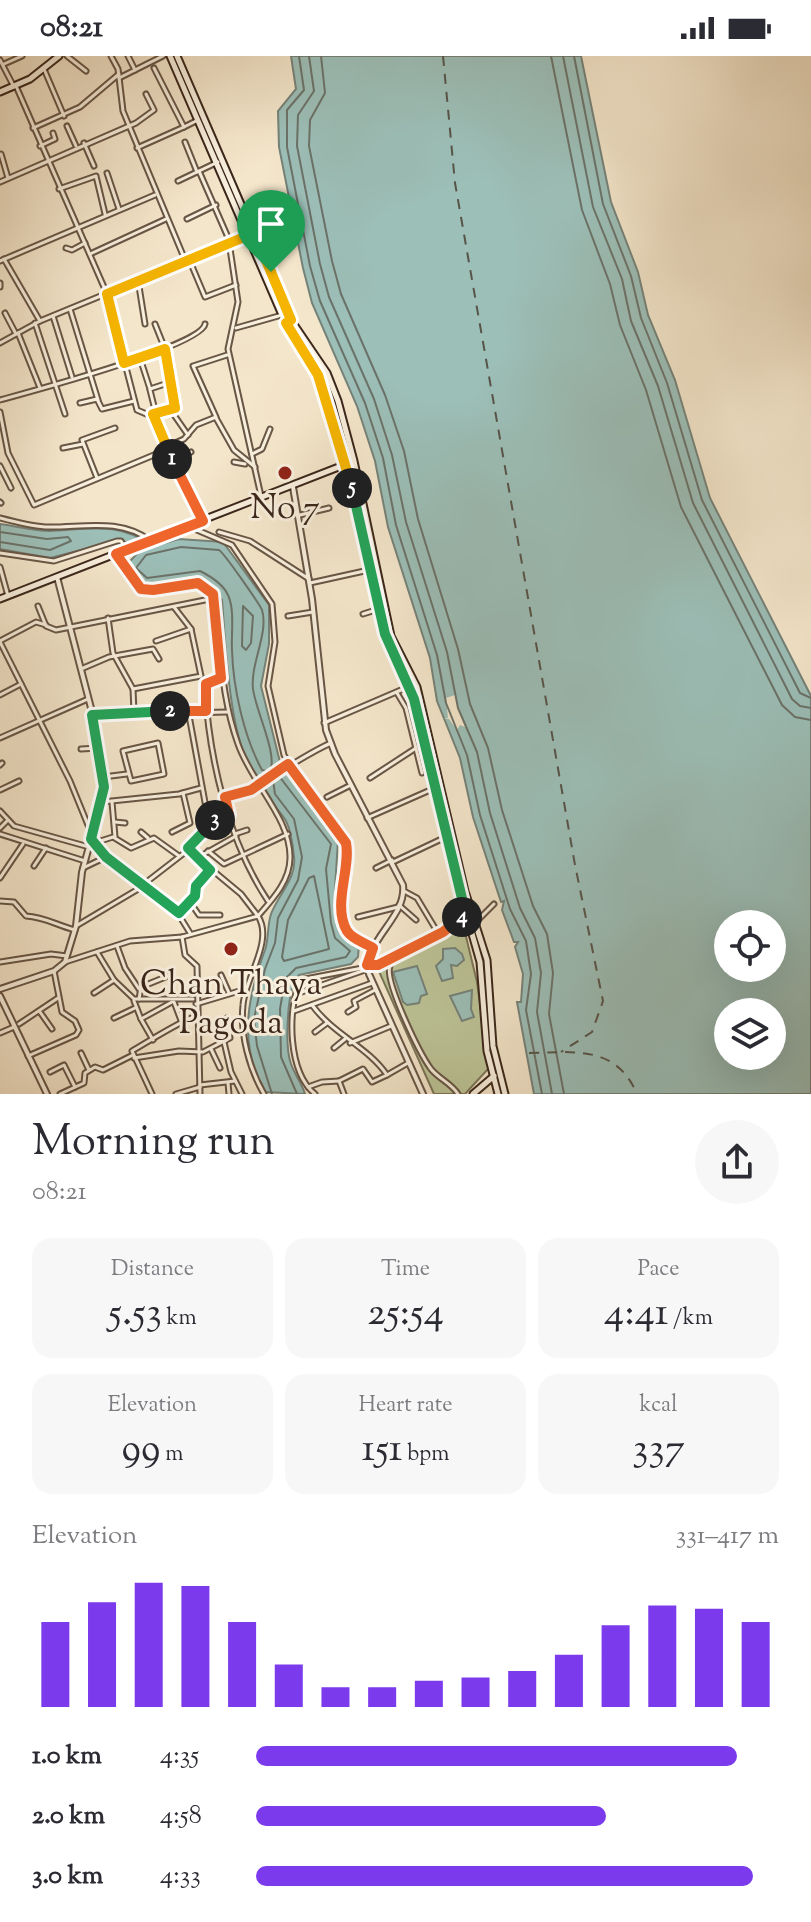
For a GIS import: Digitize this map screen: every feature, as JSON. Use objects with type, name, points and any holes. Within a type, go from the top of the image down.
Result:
[{"type":"main road","points":[[0,92],[44,69],[59,56]]},
{"type":"main road","points":[[170,56],[186,82],[288,322]]},
{"type":"main road","points":[[177,56],[198,120],[220,161]]},
{"type":"main road","points":[[252,234],[282,315],[327,373],[351,462],[390,640]]},
{"type":"main road","points":[[0,599],[351,462]]},
{"type":"main road","points":[[373,569],[379,609],[390,640],[413,685],[469,914],[484,982],[498,1094]]},
{"type":"main road","points":[[469,914],[476,922],[491,982],[491,1068],[505,1094]]},
{"type":"main road","points":[[485,1084],[491,1068]]},
{"type":"main road","points":[[473,1094],[495,1077]]},
{"type":"street","points":[[67,56],[86,71]]},
{"type":"street","points":[[111,56],[119,76],[122,107],[155,195],[205,297],[236,285]]},
{"type":"street","points":[[128,56],[135,70]]},
{"type":"street","points":[[33,128],[64,116],[89,101],[119,76],[163,56]]},
{"type":"street","points":[[19,57],[2,62],[107,294],[138,411],[155,414],[175,408],[165,349],[155,324]]},
{"type":"street","points":[[154,68],[184,127]]},
{"type":"street","points":[[44,69],[64,116]]},
{"type":"street","points":[[0,182],[76,146],[129,127],[154,110],[146,94]]},
{"type":"street","points":[[137,148],[198,120]]},
{"type":"street","points":[[67,126],[76,146]]},
{"type":"street","points":[[40,146],[55,139],[53,133]]},
{"type":"street","points":[[185,142],[216,205],[230,242],[237,310],[228,355],[262,499]]},
{"type":"street","points":[[84,143],[94,166]]},
{"type":"street","points":[[1,154],[8,178]]},
{"type":"street","points":[[178,181],[220,161]]},
{"type":"street","points":[[107,173],[119,209]]},
{"type":"street","points":[[59,189],[97,176],[105,214]]},
{"type":"street","points":[[65,414],[38,322],[2,260],[155,195]]},
{"type":"street","points":[[187,219],[216,205]]},
{"type":"street","points":[[90,254],[166,219]]},
{"type":"street","points":[[0,343],[38,322],[252,234]]},
{"type":"street","points":[[66,248],[72,250],[85,243]]},
{"type":"street","points":[[138,280],[145,324]]},
{"type":"street","points":[[70,309],[101,409],[134,401]]},
{"type":"street","points":[[5,313],[17,333],[40,388]]},
{"type":"street","points":[[234,328],[282,315]]},
{"type":"street","points":[[53,316],[72,378]]},
{"type":"street","points":[[0,400],[165,349],[201,332],[205,324]]},
{"type":"street","points":[[228,355],[193,366],[234,450],[255,467]]},
{"type":"street","points":[[140,358],[167,448],[203,521]]},
{"type":"street","points":[[150,389],[171,382]]},
{"type":"street","points":[[80,403],[98,400]]},
{"type":"street","points":[[172,410],[188,435]]},
{"type":"street","points":[[0,412],[6,447],[29,499],[40,505],[167,448],[188,435],[194,426],[216,417]]},
{"type":"street","points":[[97,478],[83,444],[84,438],[115,428]]},
{"type":"street","points":[[252,454],[262,449],[270,429]]},
{"type":"street","points":[[63,448],[83,444]]},
{"type":"street","points":[[0,450],[6,447]]},
{"type":"street","points":[[174,462],[191,452]]},
{"type":"street","points":[[234,462],[249,464]]},
{"type":"street","points":[[0,466],[11,488]]},
{"type":"street","points":[[293,487],[309,581],[324,723],[367,818],[393,861],[404,891],[417,898],[439,934]]},
{"type":"street","points":[[300,515],[329,508]]},
{"type":"street","points":[[0,518],[44,527],[118,526],[138,532],[149,542]]},
{"type":"street","points":[[189,526],[232,545],[272,604],[275,642],[268,686],[287,765],[346,843],[342,885],[345,927],[351,936],[373,948]]},
{"type":"street","points":[[219,532],[250,541],[309,581],[373,569]]},
{"type":"street","points":[[0,553],[54,561],[117,541],[129,549]]},
{"type":"street","points":[[0,962],[51,954],[66,959],[145,938],[182,937],[258,916],[284,883],[289,871],[288,834],[241,753],[229,712],[221,678],[211,590],[198,583],[141,589],[116,554]]},
{"type":"street","points":[[0,567],[8,596]]},
{"type":"street","points":[[0,989],[54,971],[66,959],[75,928],[83,868],[102,802],[103,777],[92,715],[57,577]]},
{"type":"street","points":[[190,933],[179,913],[106,857],[92,839],[39,719],[0,641],[36,622],[56,630],[205,600]]},
{"type":"street","points":[[38,606],[46,626]]},
{"type":"street","points":[[133,689],[201,676],[191,629],[174,607]]},
{"type":"street","points":[[363,614],[379,609]]},
{"type":"street","points":[[288,616],[313,612]]},
{"type":"street","points":[[108,618],[115,656],[133,689],[134,712]]},
{"type":"street","points":[[156,641],[191,629]]},
{"type":"street","points":[[81,669],[115,656],[156,649],[159,659]]},
{"type":"street","points":[[221,678],[206,684],[206,711],[229,815],[252,876],[268,901]]},
{"type":"street","points":[[0,695],[21,684]]},
{"type":"street","points":[[324,723],[413,685]]},
{"type":"street","points":[[397,693],[406,708],[422,773]]},
{"type":"street","points":[[0,738],[88,699]]},
{"type":"street","points":[[92,715],[188,710],[229,712]]},
{"type":"street","points":[[188,710],[209,824]]},
{"type":"street","points":[[158,743],[164,774],[131,781],[127,774],[124,749],[158,743]]},
{"type":"street","points":[[225,797],[259,785],[287,765],[331,743]]},
{"type":"street","points":[[81,749],[98,748]]},
{"type":"street","points":[[370,778],[416,748]]},
{"type":"street","points":[[103,777],[127,774]]},
{"type":"street","points":[[0,790],[19,781]]},
{"type":"street","points":[[327,797],[351,785]]},
{"type":"street","points":[[102,802],[183,793],[201,788]]},
{"type":"street","points":[[367,818],[428,791]]},
{"type":"street","points":[[172,832],[190,823],[183,793]]},
{"type":"street","points":[[112,802],[115,837]]},
{"type":"street","points":[[0,811],[14,826],[89,847]]},
{"type":"street","points":[[0,901],[14,902],[26,916],[44,916],[55,925],[75,928],[144,885],[188,850],[209,824],[229,815]]},
{"type":"street","points":[[0,828],[7,821]]},
{"type":"street","points":[[115,822],[125,823]]},
{"type":"street","points":[[196,859],[247,830]]},
{"type":"street","points":[[141,832],[148,838],[162,841],[179,856]]},
{"type":"street","points":[[0,834],[23,844],[85,861]]},
{"type":"street","points":[[208,851],[224,864],[288,834]]},
{"type":"street","points":[[376,868],[450,836]]},
{"type":"street","points":[[92,839],[115,837],[131,848],[148,838]]},
{"type":"street","points":[[0,878],[23,844]]},
{"type":"street","points":[[34,866],[46,848]]},
{"type":"street","points":[[188,850],[241,894],[258,916],[262,940],[246,989],[242,1030],[253,1074],[264,1094]]},
{"type":"street","points":[[83,868],[106,857]]},
{"type":"street","points":[[179,913],[197,894],[196,886],[210,870]]},
{"type":"street","points":[[404,891],[373,948],[368,967],[375,990],[423,1094]]},
{"type":"street","points":[[190,902],[199,915],[220,915]]},
{"type":"street","points":[[476,922],[494,904]]},
{"type":"street","points":[[358,917],[398,906]]},
{"type":"street","points":[[398,906],[416,920]]},
{"type":"street","points":[[315,1094],[308,1087],[294,1052],[295,994],[304,978],[378,965],[439,934],[469,914]]},
{"type":"street","points":[[182,937],[185,955],[197,966],[195,1002],[200,1094]]},
{"type":"street","points":[[117,946],[125,968],[139,989]]},
{"type":"street","points":[[97,952],[114,980],[136,999],[195,1002],[246,989]]},
{"type":"street","points":[[390,966],[387,974],[396,997],[429,1065],[458,1094]]},
{"type":"street","points":[[295,994],[368,967]]},
{"type":"street","points":[[28,1056],[76,1035],[77,1022],[63,1015],[54,971]]},
{"type":"street","points":[[221,975],[229,993]]},
{"type":"street","points":[[153,1040],[135,1008],[136,999],[139,989],[168,976]]},
{"type":"street","points":[[94,993],[114,980]]},
{"type":"street","points":[[294,1011],[372,983]]},
{"type":"street","points":[[348,1012],[356,1007],[354,1001],[375,990]]},
{"type":"street","points":[[0,996],[1,1004],[17,1025],[47,1094]]},
{"type":"street","points":[[0,1033],[40,1012],[58,998]]},
{"type":"street","points":[[141,1019],[173,1002]]},
{"type":"street","points":[[173,1002],[182,1023]]},
{"type":"street","points":[[312,1005],[327,1023],[377,1062],[387,1075]]},
{"type":"street","points":[[114,1018],[135,1008]]},
{"type":"street","points":[[40,1012],[52,1029]]},
{"type":"street","points":[[141,1094],[150,1093],[132,1051],[197,1016]]},
{"type":"street","points":[[60,1094],[84,1083],[85,1073],[95,1067],[103,1070],[133,1057],[179,1051],[197,1053],[211,1049],[230,1037],[227,1018]]},
{"type":"street","points":[[315,1032],[327,1023]]},
{"type":"street","points":[[350,1043],[391,1026]]},
{"type":"street","points":[[334,1048],[345,1039]]},
{"type":"street","points":[[224,1042],[242,1094]]},
{"type":"street","points":[[211,1049],[220,1068]]},
{"type":"street","points":[[81,1053],[89,1070]]},
{"type":"street","points":[[308,1087],[339,1081],[363,1069],[370,1082],[408,1063]]},
{"type":"street","points":[[50,1072],[64,1065],[75,1087]]},
{"type":"street","points":[[176,1094],[200,1086],[235,1081]]},
{"type":"street","points":[[339,1081],[344,1094]]},
{"type":"street","points":[[228,1083],[229,1094]]},
{"type":"green space","points":[[462,920],[477,982],[489,1068],[465,1094],[434,1094],[377,967]]},
{"type":"water","points":[[291,56],[581,56],[611,202],[638,272],[648,315],[675,380],[710,498],[811,696],[811,1094],[534,1094],[517,1002],[521,1002],[523,974],[515,947],[518,942],[514,942],[502,910],[504,901],[501,902],[473,817],[460,758],[437,701],[430,658],[388,527],[375,461],[357,406],[312,303],[279,147],[278,111],[296,89]]},
{"type":"water","points":[[0,524],[44,531],[104,528],[129,533],[152,547],[179,539],[223,542],[269,605],[269,644],[261,686],[281,766],[338,840],[335,889],[342,934],[359,945],[358,957],[351,964],[299,975],[291,992],[288,1045],[291,1064],[305,1094],[265,1092],[251,1057],[248,1039],[250,1004],[266,946],[271,914],[293,872],[294,857],[286,821],[268,797],[264,780],[252,770],[243,751],[231,698],[222,600],[198,578],[141,585],[125,566],[138,553],[129,543],[120,540],[50,558],[0,549]]},
{"type":"water","points":[[455,948],[464,960],[457,966],[451,965],[453,978],[442,981],[436,966],[443,959],[443,949]]},
{"type":"water","points":[[417,966],[427,994],[421,996],[419,1003],[407,1005],[403,1002],[393,972]]},
{"type":"water","points":[[472,990],[471,1009],[474,1017],[462,1021],[450,996]]},
{"type":"pier","points":[[455,695],[465,727],[460,725],[457,730],[449,719],[444,719],[448,718],[446,698]]},
{"type":"ferry route","points":[[443,56],[455,183],[575,865],[603,1001],[592,1032],[561,1052]]},
{"type":"ferry route","points":[[529,1053],[578,1053],[606,1059],[628,1078],[637,1094]]},
{"type":"place","name":"No 7","points":[[285,473]]},
{"type":"place","name":"Chan Thaya Pagoda","points":[[231,949]]},
{"type":"route","points":[[254,233],[271,272],[291,320],[286,323],[312,361],[325,391],[347,463],[385,634],[414,699],[466,915],[443,932],[376,965],[367,965],[373,948],[351,936],[345,927],[342,885],[346,843],[288,764],[251,790],[225,797],[229,815],[210,822],[188,848],[189,853],[210,870],[196,886],[195,896],[179,913],[106,857],[91,839],[104,787],[92,715],[206,711],[206,684],[221,678],[211,590],[198,583],[141,589],[128,575],[116,554],[203,521],[167,449],[159,421],[153,414],[175,409],[165,349],[124,363],[107,294],[254,233]]}]
